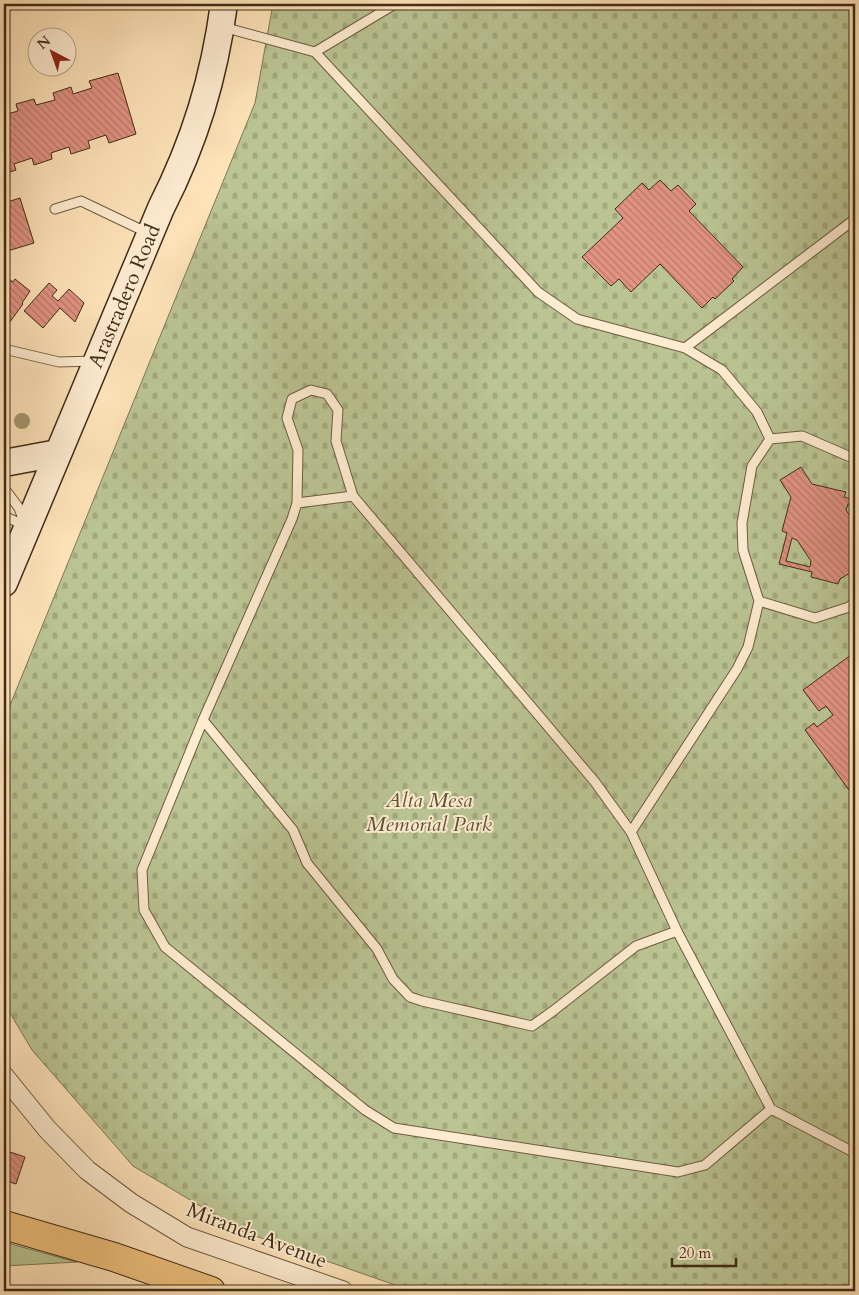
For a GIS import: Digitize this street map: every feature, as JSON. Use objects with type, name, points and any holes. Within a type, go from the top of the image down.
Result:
[{"type":"highway","points":[[4,1225],[114,1257],[211,1291]]},
{"type":"main road","name":"Arastradero Road","points":[[4,583],[15,521],[58,452],[192,138],[210,78],[222,15]]},
{"type":"main road","points":[[4,463],[58,452]]},
{"type":"street","name":"Miranda Avenue","points":[[4,1076],[46,1129],[87,1170],[131,1203],[188,1237],[343,1291]]},
{"type":"lane","points":[[315,52],[395,4]]},
{"type":"lane","points":[[222,15],[315,52],[538,292],[577,319],[684,348],[722,370],[757,412],[770,439]]},
{"type":"lane","points":[[55,209],[81,201],[150,234]]},
{"type":"lane","points":[[684,348],[855,219]]},
{"type":"lane","points":[[4,349],[59,362],[96,361]]},
{"type":"lane","points":[[771,1109],[704,1165],[678,1172],[394,1128],[365,1110],[165,947],[144,910],[142,870],[203,720],[292,519],[297,503],[298,450],[287,418],[292,399],[311,390],[327,394],[338,410],[336,441],[353,496],[595,782],[631,832],[677,932],[771,1109],[855,1153]]},
{"type":"lane","points":[[770,439],[802,436],[855,459]]},
{"type":"lane","points":[[631,832],[736,669],[748,647],[759,601],[743,550],[742,523],[752,466],[770,439]]},
{"type":"lane","points":[[4,488],[18,508],[15,521]]},
{"type":"lane","points":[[297,503],[353,496]]},
{"type":"lane","points":[[759,601],[815,618],[849,607],[855,602]]},
{"type":"lane","points":[[203,720],[293,830],[307,863],[377,949],[393,979],[410,997],[532,1026],[636,946],[677,932]]},
{"type":"green space","name":"Alta Mesa Memorial Park","points":[[273,4],[855,4],[855,1291],[412,1291],[244,1232],[133,1166],[32,1050],[4,1003],[4,720],[255,103]]},
{"type":"green space","points":[[4,1242],[76,1262],[77,1262],[4,1266]]},
{"type":"building","points":[[118,73],[136,134],[109,143],[106,135],[88,141],[90,148],[71,154],[69,147],[51,153],[52,159],[34,165],[32,158],[14,164],[16,170],[4,174],[4,115],[18,111],[16,104],[34,99],[36,105],[55,100],[53,93],[71,87],[73,94],[92,88],[89,81]]},
{"type":"building","points":[[660,180],[671,191],[678,185],[696,204],[689,211],[743,267],[732,279],[734,281],[715,299],[713,297],[702,308],[660,264],[631,292],[619,279],[611,286],[582,257],[623,218],[615,209],[642,183],[649,190]]},
{"type":"building","points":[[20,198],[34,243],[4,252],[4,203]]},
{"type":"building","points":[[4,275],[13,282],[15,279],[30,291],[4,330]]},
{"type":"building","points":[[49,283],[57,290],[52,296],[58,301],[69,289],[84,303],[75,322],[60,308],[43,328],[24,311]]},
{"type":"building","points":[[801,467],[812,484],[846,492],[844,497],[855,500],[855,506],[848,504],[846,510],[855,524],[855,570],[840,579],[838,584],[811,577],[812,572],[779,564],[787,533],[782,531],[791,497],[780,480]],"holes":[[[792,538],[797,540],[811,561],[810,567],[786,561]]]},
{"type":"building","points":[[855,652],[855,792],[852,788],[849,790],[805,730],[814,723],[817,727],[833,715],[826,706],[819,711],[803,690]]},
{"type":"building","points":[[4,1150],[25,1157],[16,1184],[4,1180]]}]
